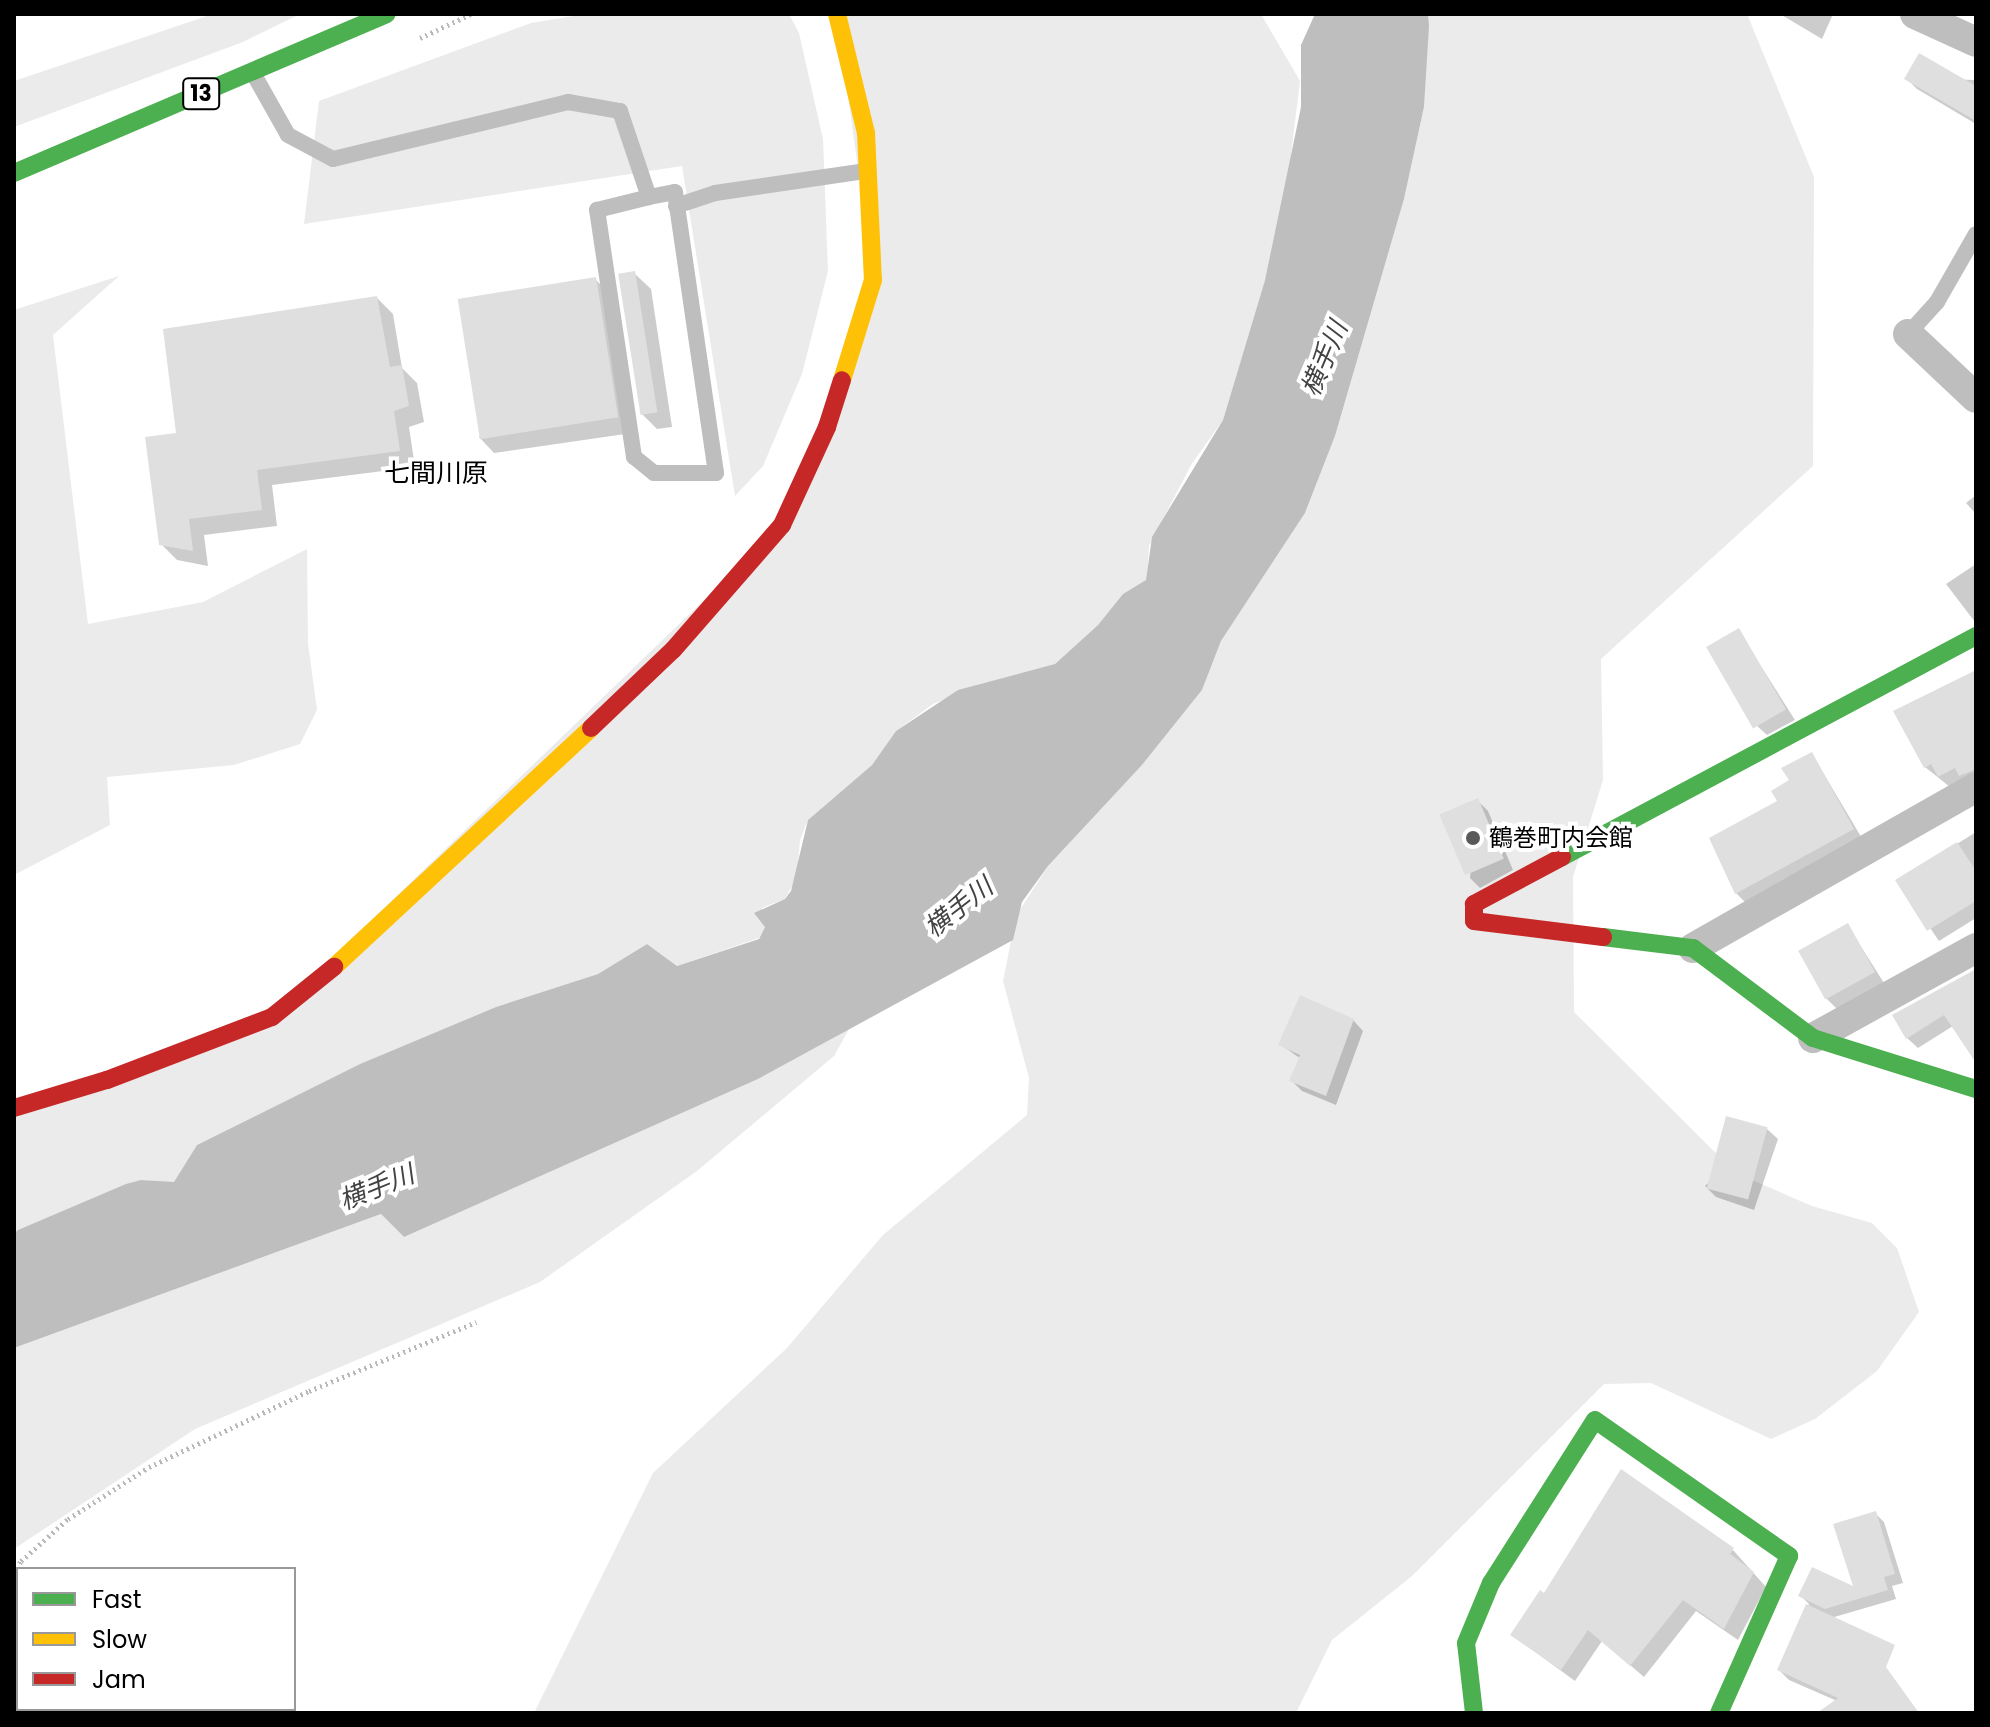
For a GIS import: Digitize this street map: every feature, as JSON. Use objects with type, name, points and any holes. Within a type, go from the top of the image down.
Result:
[{"type":"main road","name":"13","points":[[14,173],[386,14]]},
{"type":"main road","points":[[14,1108],[107,1080],[272,1017],[379,930],[673,650],[782,525],[827,427],[873,280],[866,133],[837,14]]},
{"type":"main road","points":[[1976,636],[1474,904],[1474,921],[1693,948],[1813,1038],[1976,1089]]},
{"type":"main road","points":[[1474,1713],[1466,1643],[1491,1583],[1595,1420],[1789,1556],[1719,1713]]},
{"type":"street","points":[[1915,14],[1976,42]]},
{"type":"street","points":[[1908,334],[1976,398]]},
{"type":"street","points":[[1693,948],[1976,787]]},
{"type":"street","points":[[1813,1038],[1976,948]]},
{"type":"lane","points":[[252,72],[288,135],[333,159],[568,102],[620,111],[649,197]]},
{"type":"lane","points":[[676,206],[715,193],[868,171]]},
{"type":"lane","points":[[675,192],[716,473],[654,473],[634,457],[597,210],[649,197],[675,192]]},
{"type":"lane","points":[[1908,334],[1937,302],[1976,234]]},
{"type":"path","points":[[18,1567],[68,1519],[149,1467],[309,1391],[476,1322]]},
{"type":"shaded area","points":[[213,14],[300,14],[243,42],[14,127],[14,81]]},
{"type":"shaded area","points":[[586,14],[789,14],[799,33],[823,139],[828,271],[802,374],[763,466],[735,496],[682,166],[304,224],[319,101],[531,23]]},
{"type":"shaded area","points":[[837,14],[1261,14],[1300,81],[1288,179],[1265,280],[1223,420],[1191,465],[1149,546],[1147,580],[1123,594],[1098,625],[1055,664],[1007,681],[983,683],[933,704],[896,731],[872,765],[808,820],[800,840],[797,877],[785,899],[762,908],[765,927],[759,938],[677,966],[647,944],[598,974],[496,1007],[360,1064],[197,1145],[174,1183],[141,1180],[14,1234],[14,1108],[272,1016],[782,525],[873,280]]},
{"type":"shaded area","points":[[1428,14],[1747,14],[1814,177],[1813,466],[1601,659],[1603,780],[1573,877],[1574,1012],[1736,1173],[1812,1206],[1872,1223],[1897,1248],[1919,1312],[1877,1371],[1815,1419],[1771,1439],[1651,1383],[1604,1384],[1412,1576],[1332,1640],[1296,1713],[534,1713],[653,1473],[787,1348],[883,1235],[1027,1115],[1029,1078],[1003,981],[1016,916],[1048,866],[1142,765],[1202,690],[1221,641],[1305,513],[1335,436],[1404,199],[1424,107]]},
{"type":"shaded area","points":[[119,276],[53,335],[88,624],[203,602],[307,549],[308,643],[317,710],[300,744],[234,765],[107,777],[110,825],[14,875],[14,310]]},
{"type":"shaded area","points":[[849,1029],[834,1056],[697,1171],[540,1282],[195,1429],[14,1549],[14,1348],[381,1214],[404,1237],[758,1079]]},
{"type":"water","name":"横手川","points":[[1315,14],[1428,14],[1429,26],[1424,107],[1404,199],[1335,436],[1305,513],[1221,641],[1202,690],[1142,765],[1048,866],[1022,902],[1013,940],[758,1079],[404,1237],[381,1214],[14,1348],[14,1234],[18,1230],[126,1184],[141,1180],[174,1182],[197,1145],[360,1064],[496,1007],[598,974],[647,944],[677,966],[759,939],[765,927],[754,913],[785,899],[791,891],[808,820],[872,765],[896,731],[958,690],[1055,664],[1098,625],[1123,594],[1146,580],[1152,537],[1223,420],[1265,280],[1301,107],[1301,45]]},
{"type":"building","points":[[1919,53],[1976,86],[1976,121],[1904,79]]},
{"type":"building","points":[[635,271],[657,412],[641,415],[618,274]]},
{"type":"building","points":[[596,277],[618,417],[480,439],[458,299]]},
{"type":"building","points":[[377,296],[390,367],[402,365],[409,406],[394,411],[400,451],[257,470],[262,510],[189,519],[193,551],[159,545],[145,437],[176,433],[163,329]]},
{"type":"building","points":[[1739,628],[1786,709],[1753,728],[1706,647]]},
{"type":"building","points":[[1976,670],[1976,769],[1959,776],[1955,768],[1938,777],[1931,764],[1924,768],[1893,711]]},
{"type":"building","points":[[1812,752],[1854,829],[1735,894],[1709,838],[1777,801],[1771,791],[1789,780],[1781,768]]},
{"type":"building","name":"鶴巻町内会館","points":[[1478,798],[1504,859],[1465,875],[1439,814]]},
{"type":"building","points":[[1957,842],[1976,871],[1976,901],[1927,931],[1895,880]]},
{"type":"building","points":[[1848,923],[1875,972],[1825,1000],[1798,951]]},
{"type":"building","points":[[1976,969],[1976,1063],[1944,1015],[1906,1039],[1892,1015]]},
{"type":"building","points":[[1300,995],[1354,1019],[1326,1096],[1289,1081],[1300,1055],[1278,1045]]},
{"type":"building","points":[[1726,1116],[1768,1127],[1748,1200],[1707,1188]]},
{"type":"building","points":[[1621,1469],[1734,1548],[1730,1554],[1754,1572],[1724,1629],[1683,1600],[1630,1666],[1588,1630],[1561,1670],[1510,1635],[1540,1590],[1544,1593]]},
{"type":"building","points":[[1876,1511],[1895,1574],[1884,1577],[1888,1590],[1825,1609],[1798,1596],[1812,1567],[1853,1586],[1833,1524]]},
{"type":"building","points":[[1806,1604],[1895,1645],[1886,1667],[1919,1713],[1817,1713],[1838,1698],[1777,1670]]},
{"type":"traffic: fast","points":[[14,173],[386,14]]},
{"type":"traffic: fast","points":[[1562,857],[1976,636]]},
{"type":"traffic: fast","points":[[1603,937],[1693,948],[1813,1038],[1976,1089]]},
{"type":"traffic: fast","points":[[1474,1713],[1466,1643],[1491,1583],[1595,1420],[1789,1556],[1719,1713]]},
{"type":"traffic: slow","points":[[837,14],[866,133],[873,280],[842,380]]},
{"type":"traffic: slow","points":[[334,967],[591,728]]},
{"type":"traffic: jam","points":[[591,728],[673,650],[782,525],[827,427],[842,380]]},
{"type":"traffic: jam","points":[[1562,857],[1474,904],[1474,921],[1603,937]]},
{"type":"traffic: jam","points":[[14,1108],[107,1080],[272,1017],[334,967]]},
{"type":"place","name":"鶴巻町内会館","points":[[1473,838]]},
{"type":"district","name":"七間川原","points":[[436,474]]}]
